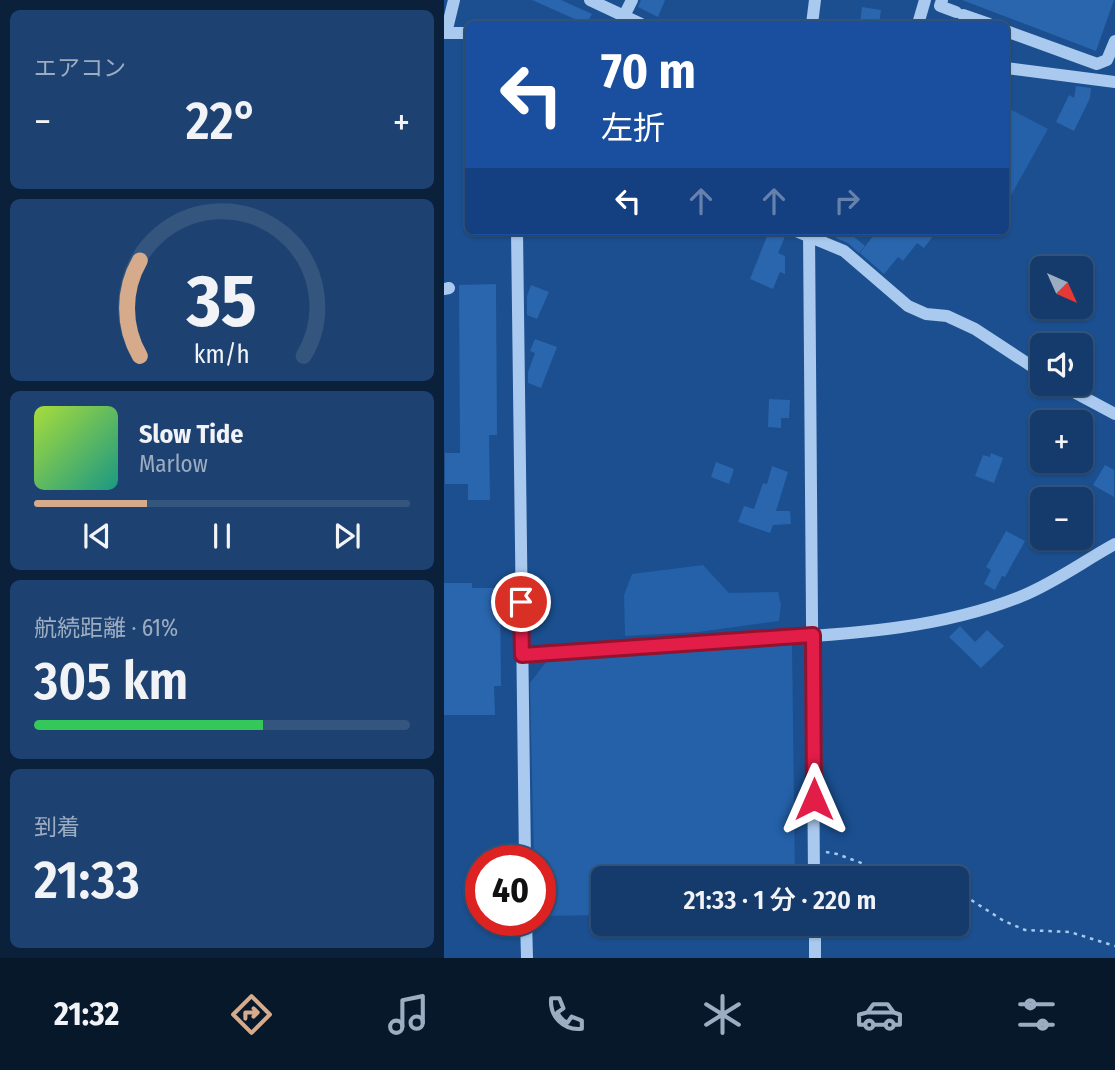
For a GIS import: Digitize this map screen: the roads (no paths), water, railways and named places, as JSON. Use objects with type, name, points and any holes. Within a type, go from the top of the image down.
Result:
[{"type":"street","points":[[454,0],[445,33],[465,33]]},
{"type":"street","points":[[590,0],[635,21]]},
{"type":"street","points":[[624,16],[632,0]]},
{"type":"street","points":[[813,21],[815,0]]},
{"type":"street","points":[[919,21],[925,0]]},
{"type":"street","points":[[942,0],[940,6],[980,21]]},
{"type":"street","points":[[1009,32],[1097,64],[1107,60],[1114,41]]},
{"type":"street","points":[[1009,68],[1114,82]]},
{"type":"street","points":[[517,235],[525,845]]},
{"type":"street","points":[[809,235],[814,866]]},
{"type":"street","points":[[811,235],[844,251],[908,306],[926,314],[947,316],[975,329],[1030,365]]},
{"type":"street","points":[[1081,396],[1114,414]]},
{"type":"street","points":[[522,655],[889,629],[978,611],[1023,595],[1114,544]]},
{"type":"street","points":[[526,936],[527,958]]},
{"type":"street","points":[[815,936],[815,958]]}]
